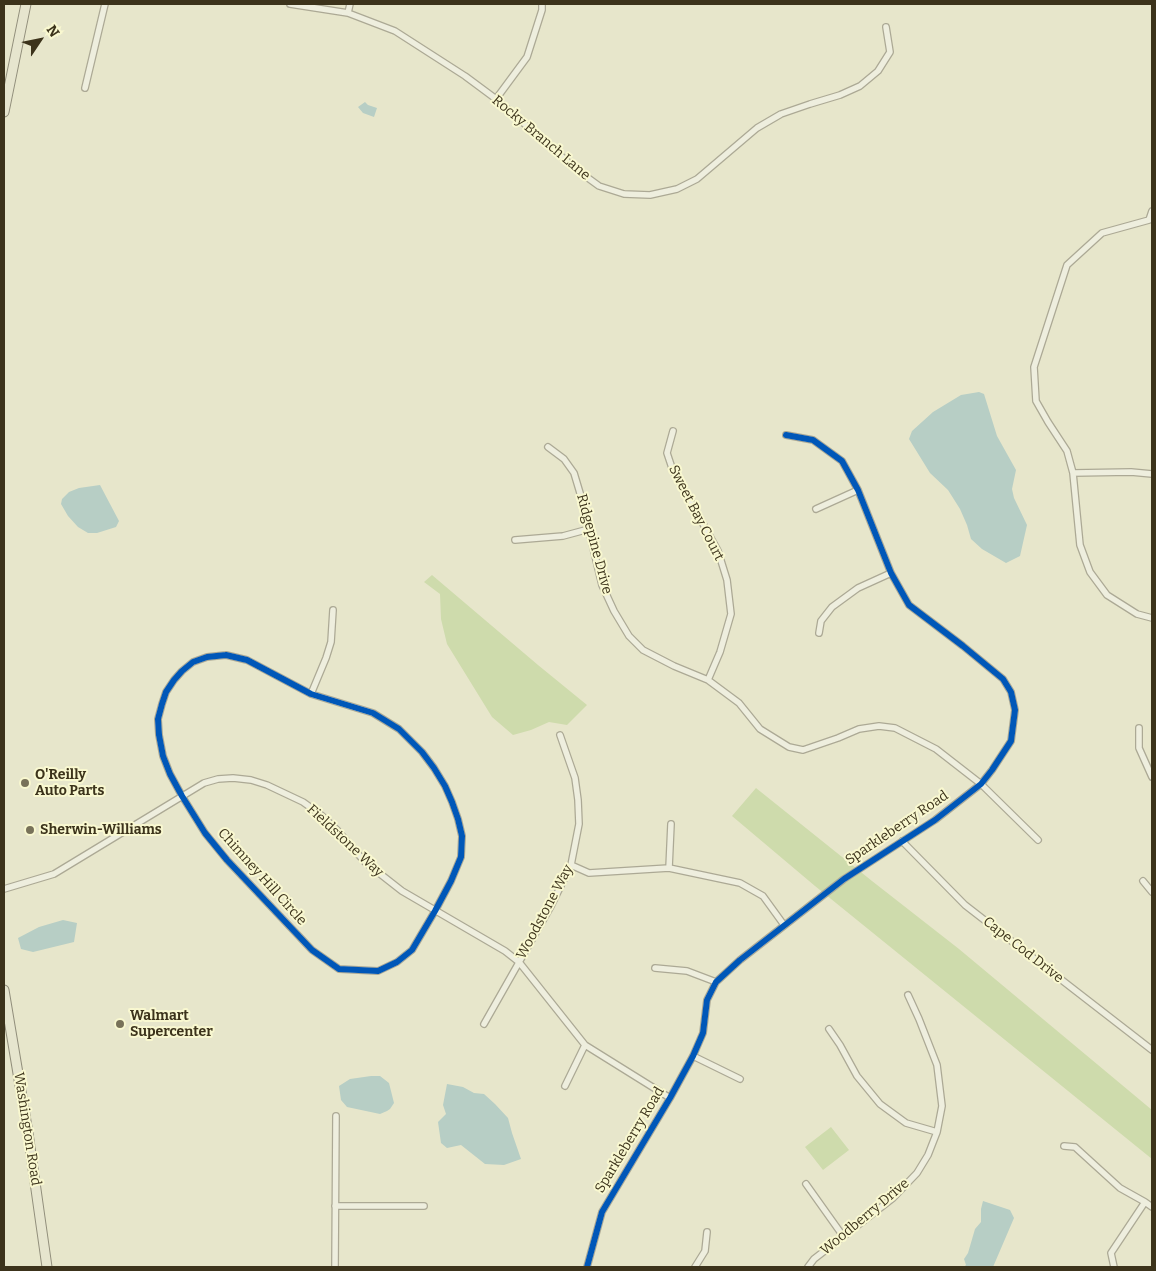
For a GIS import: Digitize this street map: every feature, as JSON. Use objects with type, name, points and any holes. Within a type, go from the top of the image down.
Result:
[{"type":"main road","points":[[4,112],[26,4]]},
{"type":"main road","name":"Washington Road","points":[[4,990],[28,1133],[47,1267]]},
{"type":"street","points":[[85,88],[106,4]]},
{"type":"street","name":"Rocky Branch Lane","points":[[290,4],[348,14],[395,30],[465,76],[496,99],[577,170],[599,186],[624,194],[650,195],[677,189],[697,179],[757,128],[781,114],[840,95],[860,86],[878,72],[890,52],[886,27]]},
{"type":"street","points":[[348,14],[350,4]]},
{"type":"street","points":[[496,99],[527,57],[542,10],[542,4]]},
{"type":"street","points":[[1152,211],[1151,223],[1102,233],[1067,265],[1034,367],[1036,401],[1067,450],[1073,474],[1080,545],[1090,572],[1106,595],[1138,614],[1152,618]]},
{"type":"street","name":"Sweet Bay Court","points":[[673,431],[667,453],[672,468],[718,551],[727,580],[731,614],[720,652],[708,680]]},
{"type":"street","name":"Sparkleberry Road","points":[[587,1267],[602,1212],[693,1056],[703,1033],[707,1000],[716,982],[784,924],[844,878],[935,820],[981,784],[1011,741],[1015,710],[1011,692],[1003,679],[964,646],[909,605],[891,573],[858,490],[842,461],[813,440],[786,435]]},
{"type":"street","name":"Ridgepine Drive","points":[[548,446],[564,459],[574,473],[602,585],[614,611],[629,636],[643,650],[674,666],[708,680],[739,703],[760,729],[788,747],[803,750],[859,729],[880,726],[895,728],[936,750],[981,784],[1038,840]]},
{"type":"street","points":[[1073,474],[1132,472],[1152,474]]},
{"type":"street","points":[[816,509],[858,490]]},
{"type":"street","points":[[515,540],[562,536],[589,529]]},
{"type":"street","points":[[819,633],[821,621],[832,607],[858,588],[891,573]]},
{"type":"street","points":[[310,694],[331,642],[334,610]]},
{"type":"street","name":"Chimney Hill Circle","points":[[226,655],[247,660],[310,694],[373,713],[399,728],[422,752],[441,780],[452,802],[462,836],[461,857],[451,881],[412,950],[396,962],[378,971],[339,969],[312,950],[227,860],[205,833],[182,796],[170,774],[159,735],[158,719],[166,692],[182,670],[194,662],[207,657],[226,655]]},
{"type":"street","points":[[1139,728],[1139,748],[1152,777]]},
{"type":"street","name":"Woodstone Way","points":[[484,1024],[572,865],[579,824],[578,800],[575,778],[560,735]]},
{"type":"street","name":"Fieldstone Way","points":[[4,889],[54,874],[204,783],[232,778],[251,780],[267,785],[303,802],[321,815],[365,862],[402,891],[505,951],[519,962],[585,1045],[670,1098]]},
{"type":"street","points":[[669,868],[671,824]]},
{"type":"street","name":"Cape Cod Drive","points":[[902,841],[965,905],[1152,1050]]},
{"type":"street","points":[[572,865],[589,874],[669,868],[740,883],[763,896],[784,924]]},
{"type":"street","points":[[1143,881],[1152,892]]},
{"type":"street","points":[[655,968],[686,971],[716,982]]},
{"type":"street","name":"Woodberry Drive","points":[[808,1267],[814,1259],[893,1198],[917,1173],[928,1155],[937,1132],[942,1106],[937,1065],[920,1019],[908,995]]},
{"type":"street","points":[[829,1029],[857,1076],[880,1104],[906,1123],[937,1132]]},
{"type":"street","points":[[565,1086],[585,1045]]},
{"type":"street","points":[[693,1056],[740,1079]]},
{"type":"street","points":[[335,1267],[336,1116]]},
{"type":"street","points":[[1064,1146],[1076,1147],[1120,1188],[1152,1207]]},
{"type":"street","points":[[806,1184],[843,1236]]},
{"type":"street","points":[[1114,1267],[1112,1253],[1145,1202]]},
{"type":"street","points":[[335,1206],[424,1206]]},
{"type":"street","points":[[695,1267],[705,1250],[707,1232]]},
{"type":"green space","points":[[432,575],[587,705],[567,725],[549,722],[513,735],[492,717],[447,644],[441,619],[440,594],[424,582]]},
{"type":"green space","points":[[756,788],[959,949],[1152,1110],[1152,1159],[815,886],[732,816]]},
{"type":"green space","points":[[831,1127],[849,1150],[823,1170],[805,1147]]},
{"type":"shaded area","points":[[365,102],[377,108],[374,117],[363,113],[358,107]]},
{"type":"shaded area","points":[[979,392],[984,394],[997,436],[1016,470],[1012,489],[1014,498],[1027,525],[1020,556],[1006,563],[982,549],[971,539],[960,509],[948,490],[930,473],[909,439],[912,431],[933,412],[961,395]]},
{"type":"shaded area","points":[[100,485],[119,521],[116,527],[97,533],[88,533],[78,527],[68,516],[61,504],[62,499],[69,492],[79,488]]},
{"type":"shaded area","points":[[63,920],[77,923],[74,942],[33,952],[21,949],[18,938],[39,927]]},
{"type":"shaded area","points":[[380,1076],[389,1083],[394,1103],[390,1109],[380,1114],[347,1107],[341,1100],[339,1086],[350,1079]]},
{"type":"shaded area","points":[[447,1084],[463,1087],[474,1093],[484,1094],[495,1104],[508,1118],[521,1159],[504,1165],[485,1164],[461,1145],[447,1148],[441,1143],[438,1122],[446,1114],[443,1105]]},
{"type":"shaded area","points":[[983,1201],[1010,1210],[1014,1218],[993,1267],[964,1267],[966,1265],[964,1259],[968,1253],[975,1229],[981,1222]]},
{"type":"cycle path","points":[[587,1267],[602,1212],[693,1056],[703,1033],[707,1000],[716,982],[740,960],[844,879],[935,820],[981,784],[1011,741],[1015,710],[1011,692],[1003,679],[909,605],[891,573],[858,490],[842,461],[813,440],[786,435]]},
{"type":"cycle path","points":[[226,655],[247,660],[311,694],[373,713],[399,729],[422,752],[445,786],[458,819],[462,836],[461,857],[451,881],[412,950],[397,962],[378,971],[339,969],[312,950],[227,860],[205,833],[182,796],[163,756],[158,719],[162,704],[166,692],[174,680],[193,662],[207,657],[226,655]]},
{"type":"place","name":"O'Reilly Auto Parts","points":[[25,783]]},
{"type":"place","name":"Sherwin-Williams","points":[[30,830]]},
{"type":"place","name":"Walmart Supercenter","points":[[120,1024]]}]
